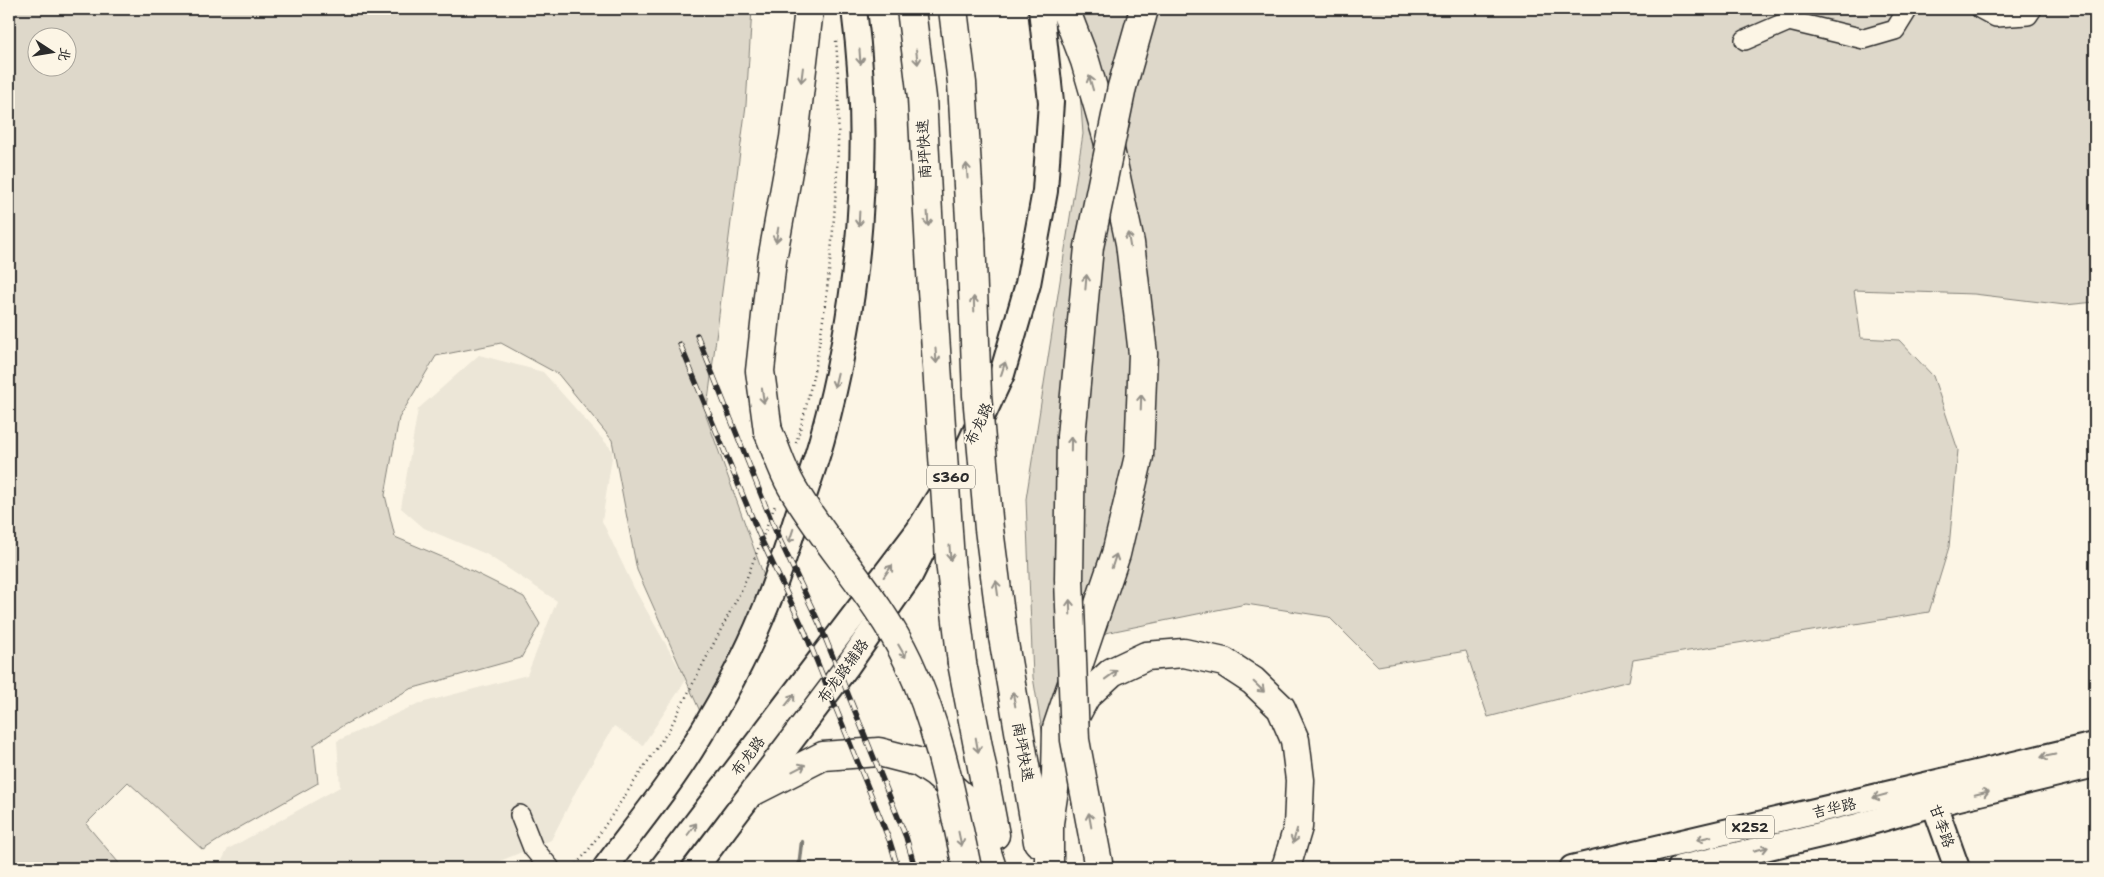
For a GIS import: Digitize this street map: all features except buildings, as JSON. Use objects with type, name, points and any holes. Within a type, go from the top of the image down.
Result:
[{"type":"highway","points":[[809,9],[794,138],[772,260],[760,371],[768,431],[791,485],[842,561],[876,604],[908,660],[932,720],[967,868]]},
{"type":"highway","name":"南坪快速","points":[[911,9],[922,98],[932,290],[950,561],[962,662],[1002,868]]},
{"type":"highway","name":"南坪快速","points":[[953,9],[962,84],[972,237],[977,395],[989,529],[1003,637],[1043,868]]},
{"type":"highway","points":[[1056,776],[1057,728],[1116,554],[1139,456],[1143,354],[1130,243],[1108,140],[1085,61],[1065,9]]},
{"type":"highway","points":[[1098,868],[1075,740],[1069,579],[1071,436],[1089,247],[1122,87],[1144,9]]},
{"type":"highway","points":[[1050,868],[1049,824],[1056,776],[1068,729],[1086,696],[1112,672],[1146,656],[1184,653],[1224,662],[1253,681],[1281,708],[1296,740],[1300,780],[1298,827],[1288,864],[1285,868]]},
{"type":"highway","points":[[756,790],[823,756],[879,752],[918,762],[965,799],[975,816],[992,868]]},
{"type":"main road","points":[[605,868],[659,797],[699,738],[732,678],[763,614],[822,439],[846,335],[858,246],[863,153],[860,55],[854,9]]},
{"type":"main road","name":"布龙路","points":[[662,868],[918,531],[963,458],[1005,365],[1028,284],[1045,191],[1051,102],[1041,9]]},
{"type":"main road","name":"布龙路辅路","points":[[695,868],[756,790],[848,665],[910,576],[932,534],[963,458]]},
{"type":"main road","name":"吉华路","points":[[1680,868],[1854,827],[1930,794],[2095,745]]},
{"type":"main road","name":"吉华路","points":[[1572,868],[1857,802],[1930,794],[2095,765]]},
{"type":"main road","name":"甘李路","points":[[1930,794],[1957,868]]},
{"type":"street","points":[[1745,40],[1789,21],[1864,39],[1894,30],[1908,9]]},
{"type":"street","points":[[1982,9],[1996,17],[2028,15],[2032,9]]},
{"type":"street","points":[[520,815],[533,848],[550,868]]},
{"type":"path","points":[[573,868],[588,851]]},
{"type":"shaded area","points":[[9,9],[752,9],[746,105],[706,416],[770,593],[703,718],[637,570],[612,440],[558,374],[501,343],[436,356],[399,418],[385,495],[395,537],[454,562],[524,597],[540,624],[521,658],[410,689],[342,726],[314,745],[318,783],[203,850],[128,782],[86,824],[123,868],[9,868]]},
{"type":"shaded area","points":[[1074,9],[2095,9],[2095,302],[2065,305],[1974,294],[1854,290],[1861,338],[1899,340],[1933,376],[1958,450],[1949,547],[1929,612],[1633,660],[1629,681],[1488,717],[1466,651],[1378,666],[1329,617],[1246,604],[1105,633],[1045,749],[1033,677],[1026,499],[1083,134]]},
{"type":"shaded area","points":[[479,355],[543,372],[613,451],[602,521],[634,588],[686,680],[643,745],[614,726],[577,789],[551,840],[483,868],[218,868],[228,849],[340,787],[337,741],[417,704],[527,675],[557,601],[486,554],[424,528],[401,508],[418,409]]},
{"type":"waterway","points":[[799,868],[802,842]]},
{"type":"railway","points":[[697,335],[776,532],[820,625],[906,837],[915,868]]},
{"type":"railway","points":[[680,344],[761,539],[805,632],[890,842],[898,868]]}]
